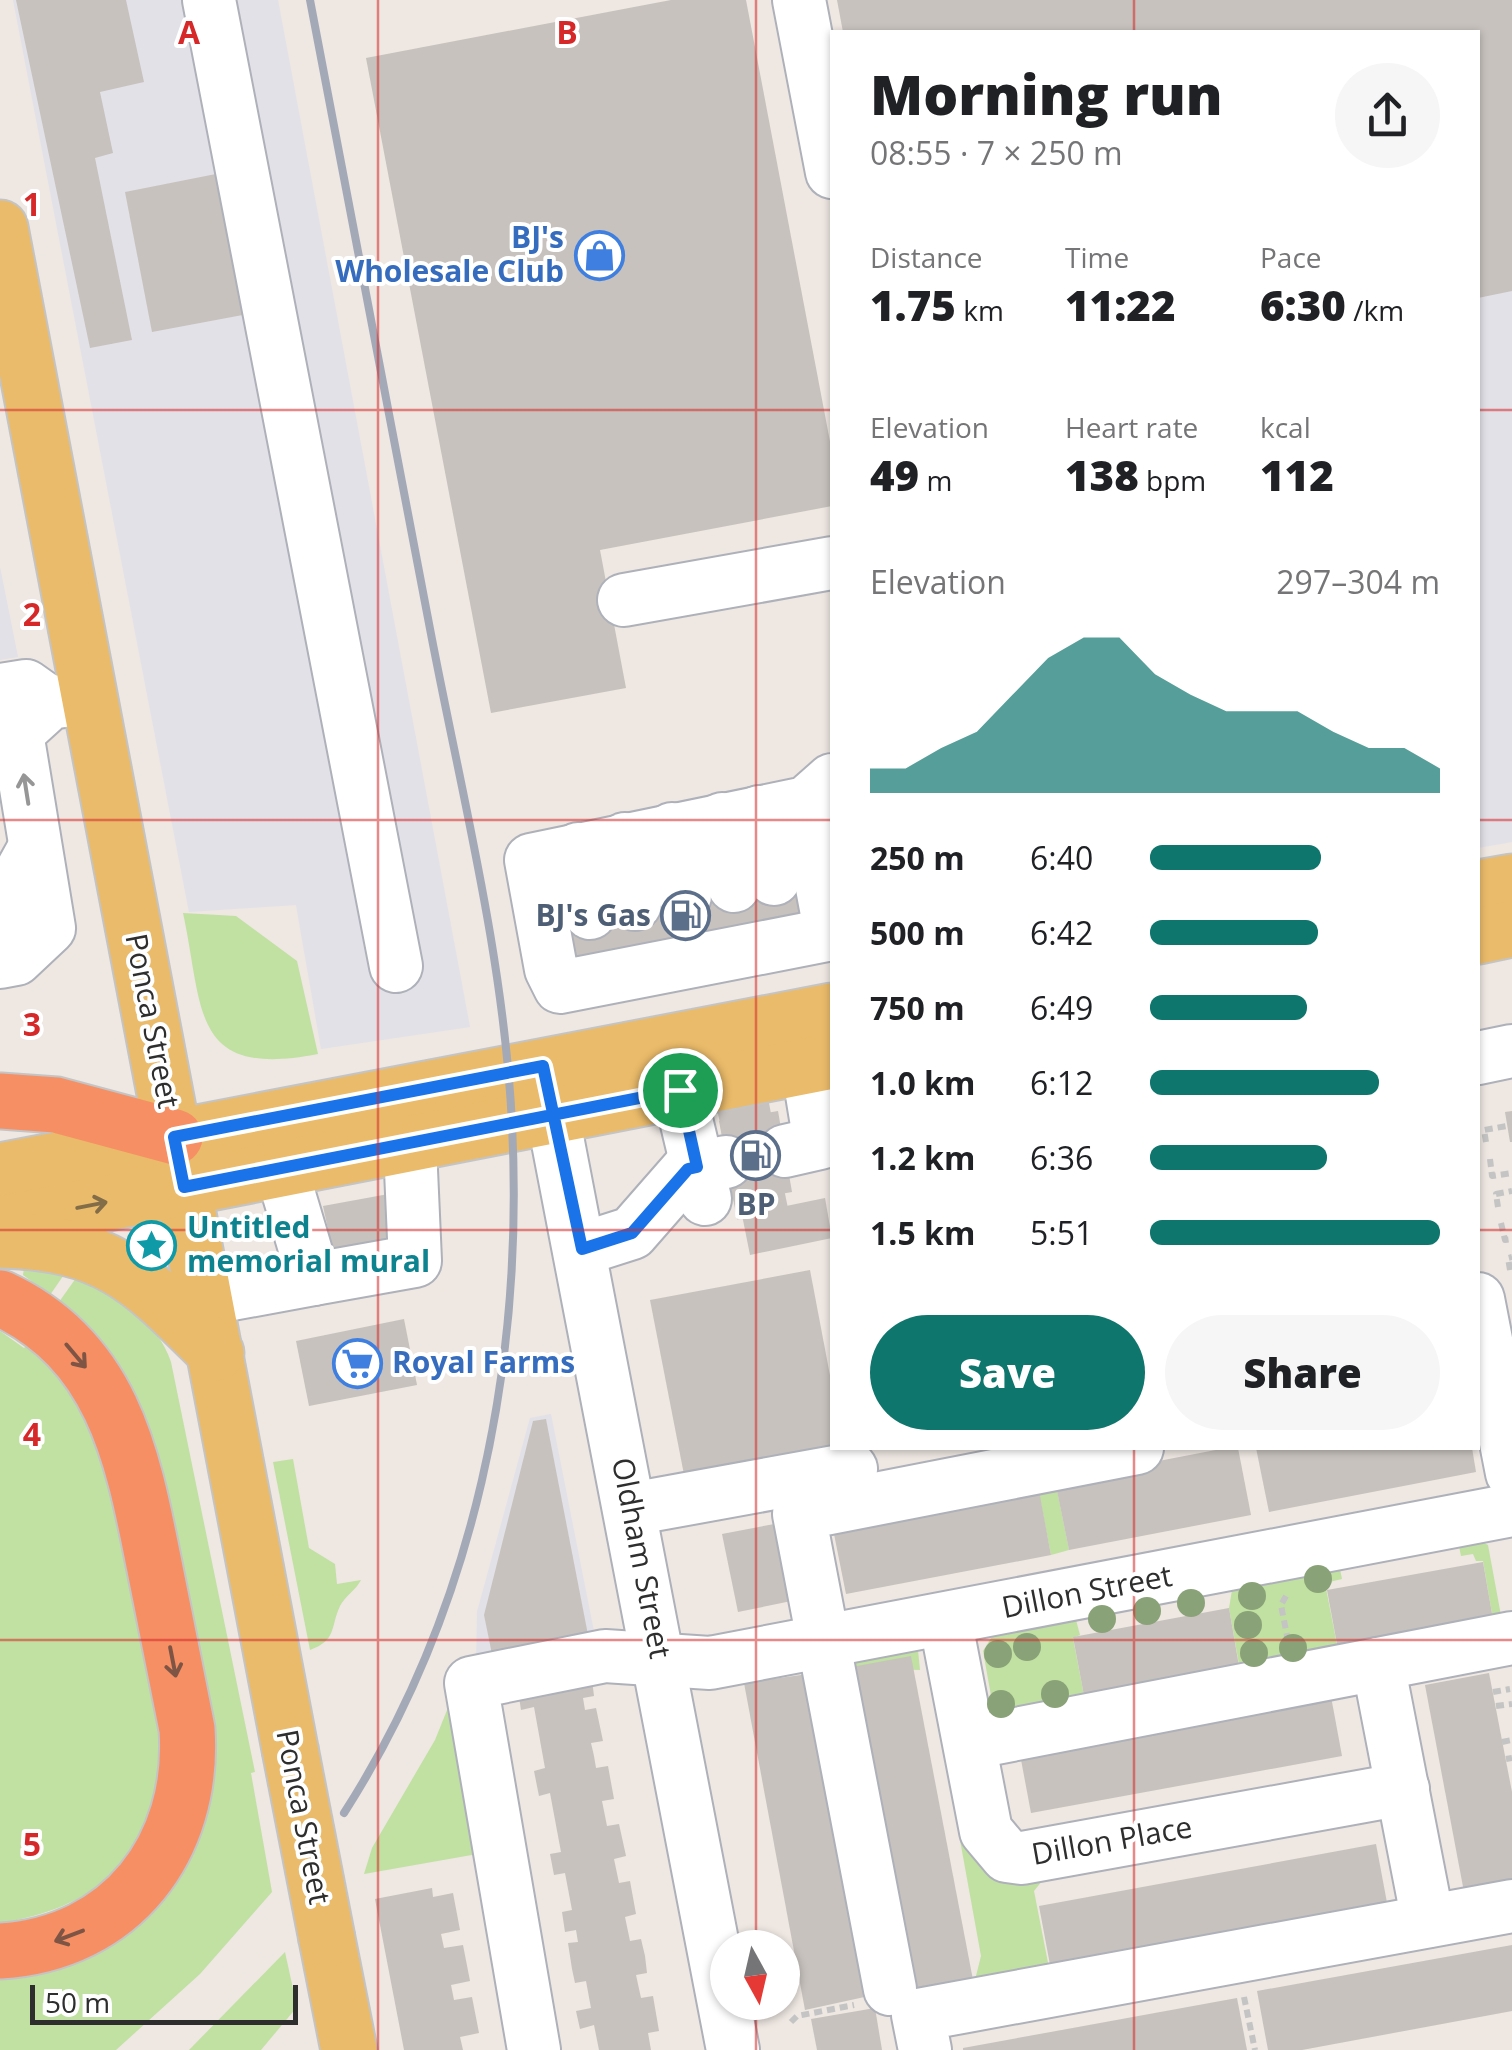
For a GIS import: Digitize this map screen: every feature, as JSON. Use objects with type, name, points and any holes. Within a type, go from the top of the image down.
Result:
[{"type":"highway","points":[[0,1100],[56,1105],[179,1162]]},
{"type":"highway","points":[[0,1298],[53,1330],[79,1357],[125,1434],[176,1672],[189,1764],[168,1844],[154,1868],[120,1904],[77,1934],[0,1951]]},
{"type":"main road","name":"Ponca Street","points":[[0,228],[31,712],[179,1162],[348,2050]]},
{"type":"main road","points":[[1480,888],[1512,882]]},
{"type":"main road","points":[[1480,936],[1512,930]]},
{"type":"main road","points":[[0,1171],[179,1162],[550,1091],[711,1124],[814,1111]]},
{"type":"main road","points":[[0,1224],[179,1162]]},
{"type":"main road","points":[[0,1240],[54,1241],[111,1261],[148,1286],[216,1353]]},
{"type":"street","points":[[209,0],[396,966]]},
{"type":"street","points":[[799,0],[830,162]]},
{"type":"street","points":[[624,600],[830,563]]},
{"type":"street","points":[[0,962],[16,959],[49,928],[36,847],[31,712]]},
{"type":"street","points":[[780,803],[707,932],[560,987],[551,969],[530,860],[780,803]]},
{"type":"street","points":[[582,1249],[632,1233],[688,1169],[711,1124],[707,932],[780,803]]},
{"type":"street","points":[[625,839],[707,932]]},
{"type":"street","points":[[625,839],[707,932]]},
{"type":"street","points":[[0,910],[36,847]]},
{"type":"street","points":[[1480,1058],[1512,1051]]},
{"type":"street","name":"Oldham Street","points":[[550,1091],[734,2050]]},
{"type":"street","points":[[205,1298],[415,1261],[410,1117]]},
{"type":"street","points":[[278,1143],[314,1279]]},
{"type":"street","points":[[1494,1285],[1486,1384],[1512,1473]]},
{"type":"street","points":[[632,1508],[959,1450]]},
{"type":"street","points":[[889,1988],[799,1514],[1127,1450]]},
{"type":"street","name":"Dillon Street","points":[[534,2050],[471,1683],[605,1656],[710,1664],[1512,1510]]},
{"type":"street","name":"Dillon Place","points":[[945,1619],[986,1831],[1008,1856],[1022,1858],[1403,1789]]},
{"type":"street","points":[[1378,1664],[1428,1922]]},
{"type":"street","points":[[970,1743],[1378,1664],[1511,1664]]},
{"type":"street","points":[[925,2050],[918,2015],[1512,1906]]},
{"type":"path","points":[[1486,1142],[1484,1130],[1507,1126]]},
{"type":"path","points":[[1490,1159],[1492,1176],[1512,1173]]},
{"type":"path","points":[[1498,1207],[1496,1194],[1512,1191]]},
{"type":"path","points":[[1501,1223],[1505,1240],[1512,1239]]},
{"type":"path","points":[[1494,1285],[1512,1257]]},
{"type":"path","points":[[1288,1590],[1281,1605],[1291,1681]]},
{"type":"path","points":[[1493,1692],[1511,1664]]},
{"type":"path","points":[[1496,1706],[1512,1704]]},
{"type":"path","points":[[1502,1742],[1512,1740]]},
{"type":"path","points":[[1236,1957],[1255,2050]]},
{"type":"path","points":[[791,2022],[798,2016],[871,2002],[889,1988]]},
{"type":"shaded area","points":[[13,0],[278,0],[470,1027],[321,1049],[296,905],[189,912]]},
{"type":"shaded area","points":[[840,0],[1512,0],[1512,842],[1480,848],[1480,30],[846,30]]},
{"type":"shaded area","points":[[0,567],[18,657],[0,660]]},
{"type":"shaded area","points":[[551,1414],[597,1647],[476,1668],[477,1612],[530,1418]]},
{"type":"green space","points":[[183,913],[236,916],[297,961],[318,1054],[276,1059],[246,1056],[225,1046],[210,1029],[201,1007]]},
{"type":"green space","points":[[70,1266],[50,1295],[23,1275],[24,1268]]},
{"type":"green space","points":[[76,1278],[106,1291],[134,1310],[156,1334],[171,1362],[255,1772],[251,1773],[272,1892],[200,1974],[116,2050],[0,2050],[0,1965],[199,1806],[59,1302]]},
{"type":"green space","points":[[0,1331],[24,1348],[31,1341],[86,1408],[106,1444],[156,1674],[164,1731],[154,1806],[123,1863],[72,1902],[0,1923]]},
{"type":"green space","points":[[293,1459],[309,1548],[335,1564],[337,1584],[361,1580],[340,1606],[329,1637],[310,1650],[273,1462]]},
{"type":"green space","points":[[1056,1485],[1069,1550],[1051,1555],[1038,1488]]},
{"type":"green space","points":[[1488,1545],[1502,1621],[1494,1625],[1483,1561],[1476,1561],[1473,1554],[1461,1556],[1459,1546]]},
{"type":"green space","points":[[1340,1569],[1342,1579],[1325,1583],[1338,1650],[1240,1670],[1229,1608],[1232,1590]]},
{"type":"green space","points":[[1076,1620],[1080,1635],[1073,1638],[1085,1701],[995,1718],[983,1651],[993,1635]]},
{"type":"green space","points":[[918,1650],[920,1670],[846,1668],[848,1663]]},
{"type":"green space","points":[[468,1658],[483,1853],[364,1874],[372,1848],[435,1740]]},
{"type":"green space","points":[[960,1840],[1032,1872],[1042,1881],[1034,1891],[1050,1973],[986,1985],[976,1976],[981,1956]]},
{"type":"green space","points":[[285,1952],[297,2007],[261,2050],[189,2050]]},
{"type":"building","points":[[16,0],[126,0],[144,82],[100,92],[113,153],[95,158],[132,340],[90,348]]},
{"type":"building","name":"BJ's Wholesale Club","points":[[671,0],[746,0],[830,441],[830,506],[600,550],[626,688],[491,713],[366,58]]},
{"type":"building","points":[[837,0],[1512,0],[1512,291],[1480,298],[1480,30],[843,30]]},
{"type":"building","points":[[231,171],[259,312],[152,332],[125,192]]},
{"type":"building","name":"BJ's Gas","points":[[814,871],[822,912],[557,961],[550,920]]},
{"type":"building","name":"BP","points":[[778,1111],[792,1192],[734,1202],[719,1121]]},
{"type":"building","points":[[1512,1111],[1512,1142],[1510,1142],[1505,1112]]},
{"type":"building","name":"Royal Farms","points":[[394,1193],[391,1274],[357,1280],[332,1248],[323,1206]]},
{"type":"building","points":[[825,1198],[830,1238],[750,1255],[742,1215]]},
{"type":"building","points":[[810,1270],[830,1375],[830,1449],[687,1490],[650,1300]]},
{"type":"building","name":"Royal Farms","points":[[404,1319],[417,1385],[309,1406],[296,1341]]},
{"type":"building","points":[[546,1419],[590,1645],[494,1664],[484,1615],[533,1421]]},
{"type":"building","points":[[1216,1450],[1238,1450],[1251,1515],[1069,1550],[1055,1481]]},
{"type":"building","points":[[1256,1450],[1472,1450],[1476,1472],[1269,1512]]},
{"type":"building","points":[[1038,1485],[1051,1555],[846,1594],[832,1524]]},
{"type":"building","points":[[790,1521],[806,1598],[738,1612],[722,1534]]},
{"type":"building","points":[[1483,1562],[1494,1625],[1339,1655],[1327,1590]]},
{"type":"building","points":[[1229,1608],[1240,1672],[1085,1701],[1073,1637]]},
{"type":"building","points":[[911,1656],[973,1980],[909,1992],[846,1668]]},
{"type":"building","points":[[1489,1673],[1512,1792],[1512,1883],[1464,1892],[1425,1685]]},
{"type":"building","points":[[808,1674],[869,1996],[805,2010],[800,1983],[800,1930],[790,1930],[744,1683]]},
{"type":"building","points":[[592,1680],[594,1696],[583,1698],[585,1710],[596,1708],[603,1741],[591,1743],[596,1768],[608,1766],[614,1799],[602,1801],[607,1826],[619,1824],[626,1856],[614,1859],[619,1883],[630,1881],[636,1914],[625,1917],[630,1941],[641,1939],[645,1956],[647,1973],[636,1975],[641,1998],[653,1996],[659,2031],[648,2033],[651,2050],[599,2050],[594,2025],[580,2029],[576,2011],[591,2008],[586,1981],[575,1983],[572,1969],[568,1943],[578,1942],[576,1930],[565,1932],[562,1912],[572,1910],[565,1873],[554,1875],[550,1854],[561,1852],[550,1793],[539,1796],[534,1771],[545,1768],[534,1707],[521,1710],[517,1684]]},
{"type":"building","points":[[1330,1691],[1342,1756],[1031,1813],[1019,1749]]},
{"type":"building","points":[[1376,1844],[1388,1908],[1051,1970],[1039,1906]]},
{"type":"building","points":[[432,1888],[433,1897],[453,1893],[460,1930],[441,1934],[444,1948],[463,1945],[470,1981],[451,1985],[454,2000],[472,1997],[479,2033],[460,2037],[463,2050],[404,2050],[375,1899]]},
{"type":"building","points":[[1512,1945],[1512,2011],[1302,2050],[1268,2050],[1257,1991]]},
{"type":"building","points":[[1237,1998],[1247,2050],[963,2050],[963,2048]]},
{"type":"building","points":[[875,2008],[882,2050],[817,2050],[811,2019]]},
{"type":"tunnel","points":[[635,904],[641,946]]},
{"type":"tunnel","points":[[590,913],[597,954]]},
{"type":"tunnel","points":[[721,1129],[779,1118]]},
{"type":"tunnel","points":[[732,1194],[791,1182]]},
{"type":"railway","points":[[310,0],[491,939],[507,1062],[514,1214],[499,1393],[482,1482],[458,1568],[427,1653],[389,1735],[344,1813]]},
{"type":"place","name":"BJ's Wholesale Club","points":[[599,255]]},
{"type":"place","name":"BJ's Gas","points":[[686,916]]},
{"type":"place","name":"BP","points":[[756,1156]]},
{"type":"place","name":"Untitled memorial mural","points":[[152,1245]]},
{"type":"place","name":"Royal Farms","points":[[357,1363]]},
{"type":"route","points":[[680,1090],[556,1115],[184,1187],[174,1137],[543,1066],[556,1115],[582,1249],[632,1233],[688,1169],[697,1167],[680,1090]]}]
